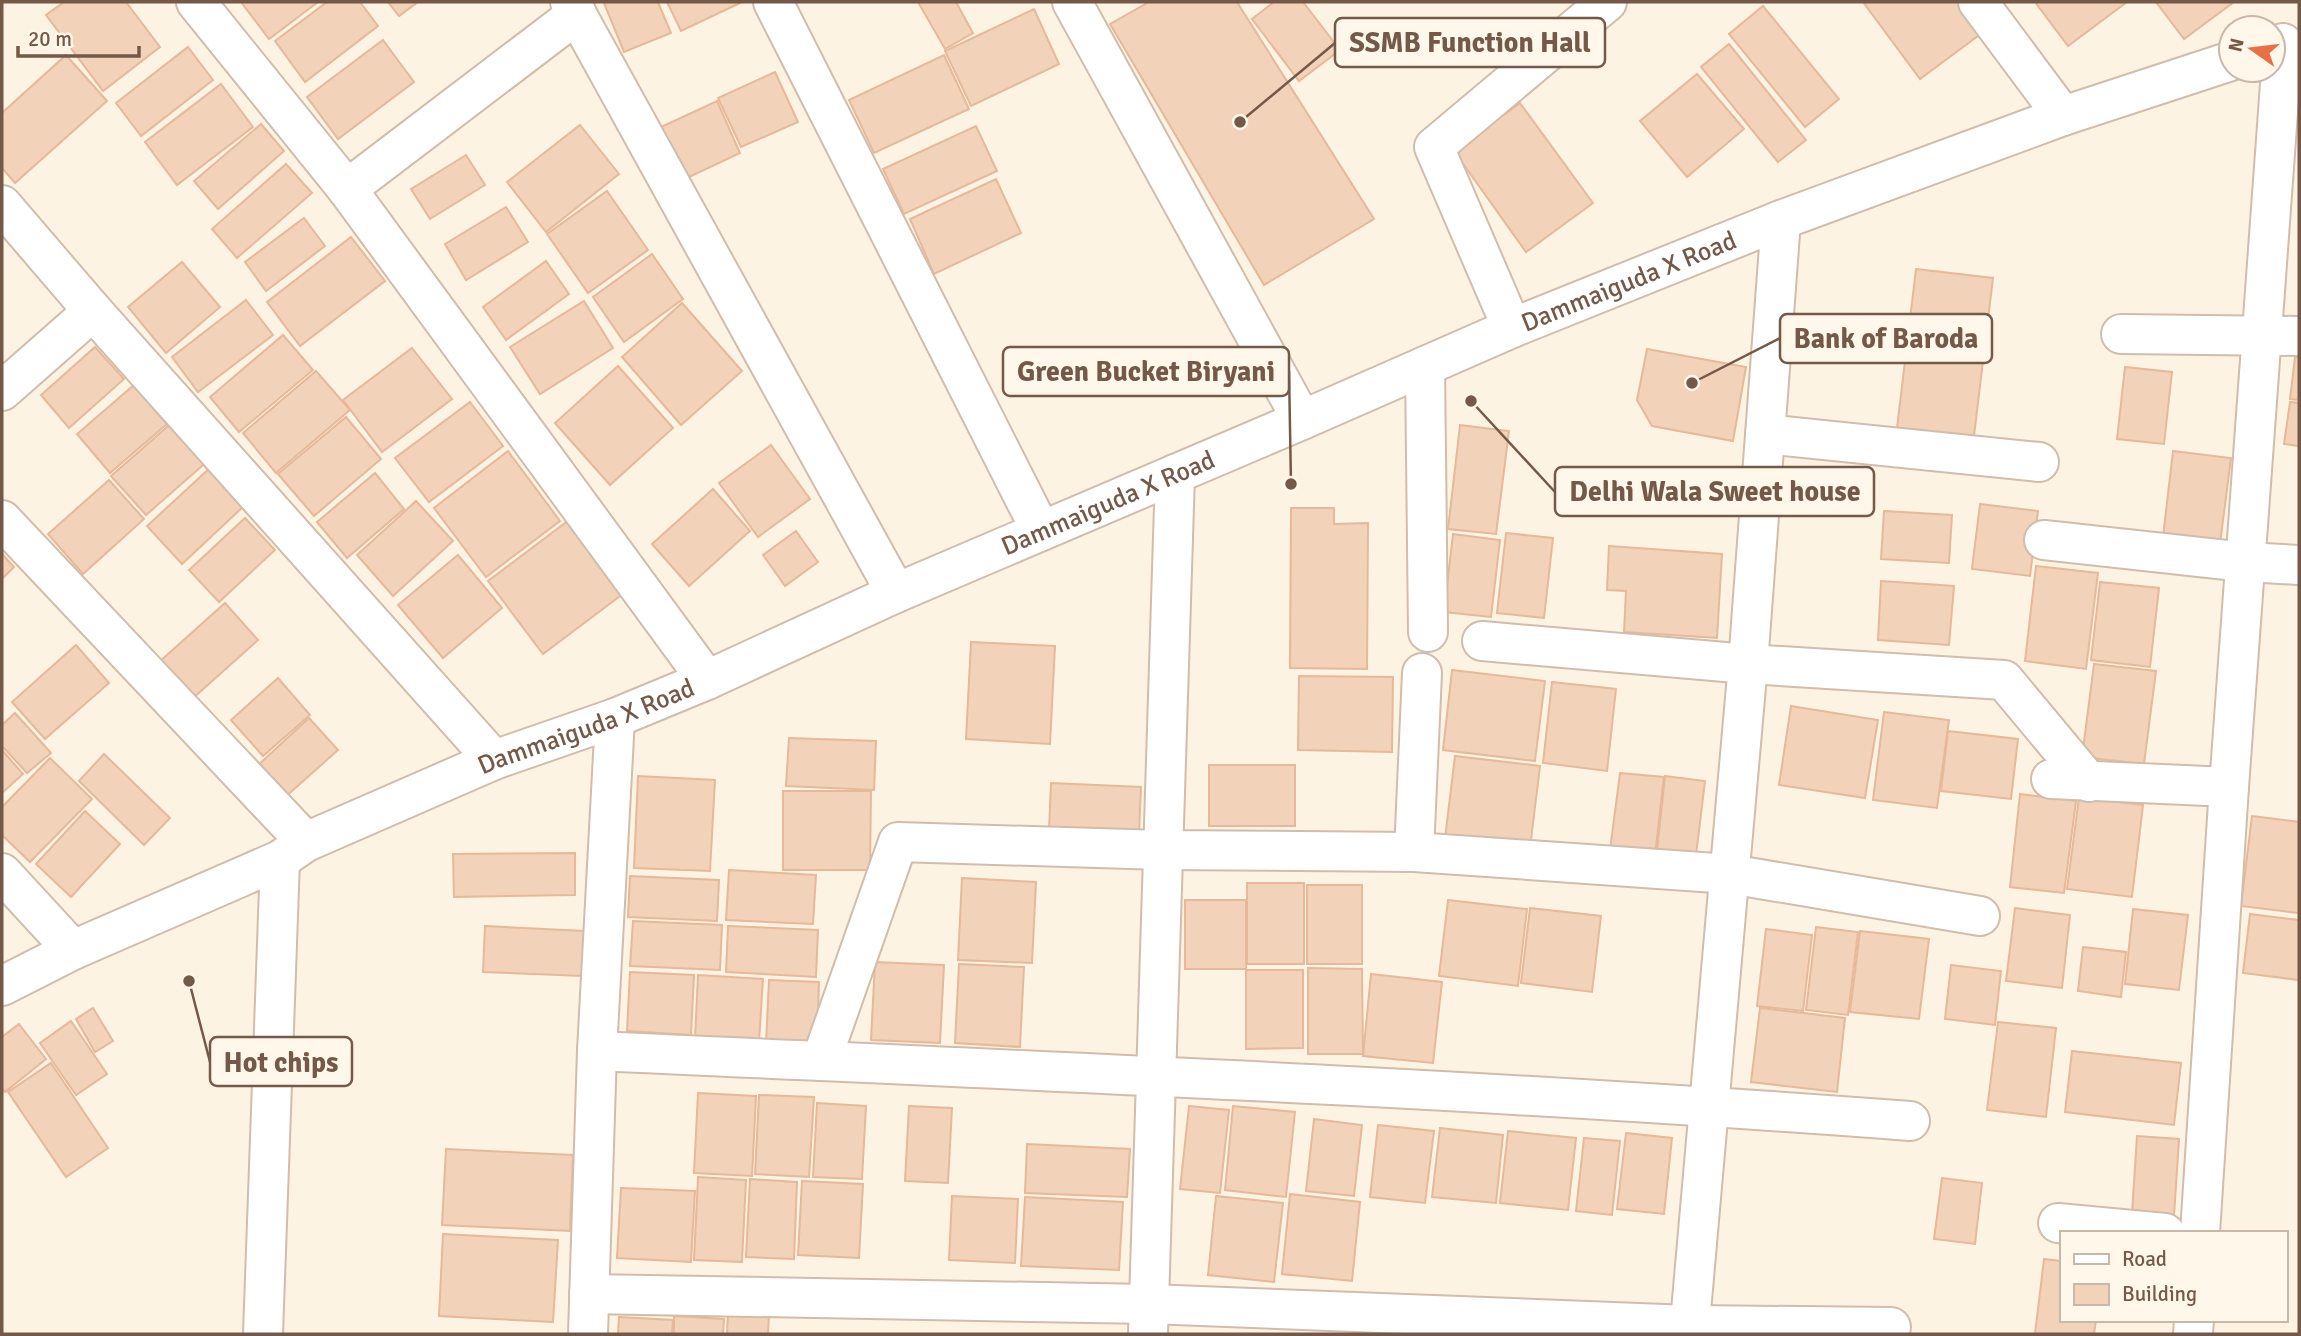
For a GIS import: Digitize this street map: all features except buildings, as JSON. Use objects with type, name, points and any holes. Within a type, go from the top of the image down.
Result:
[{"type":"street","points":[[196,2],[346,189],[707,680]]},
{"type":"street","points":[[773,2],[1041,531]]},
{"type":"street","points":[[1072,2],[1302,420]]},
{"type":"street","points":[[1512,328],[1434,147],[1607,2]]},
{"type":"street","points":[[1978,2],[2063,116]]},
{"type":"street","points":[[346,189],[573,8],[896,593]]},
{"type":"street","name":"Dammaiguda X Road","points":[[2,986],[73,950],[494,760],[615,718],[707,680],[896,593],[1512,328],[1781,220],[2063,116],[2217,66]]},
{"type":"street","points":[[2200,1231],[2245,562],[2281,336],[2284,84]]},
{"type":"street","points":[[2,205],[93,311],[494,760]]},
{"type":"street","points":[[1689,1330],[1748,664],[1781,220]]},
{"type":"street","points":[[2,391],[93,311]]},
{"type":"street","points":[[2121,334],[2281,336]]},
{"type":"street","points":[[1425,366],[1428,632]]},
{"type":"street","points":[[1765,434],[2039,462]]},
{"type":"street","points":[[1149,1319],[1175,474]]},
{"type":"street","points":[[2,520],[293,851],[263,1334]]},
{"type":"street","points":[[2044,540],[2245,562],[2299,565]]},
{"type":"street","points":[[1482,641],[1748,664],[2004,680],[2089,782]]},
{"type":"street","points":[[1414,852],[1422,673]]},
{"type":"street","points":[[588,1334],[597,1051],[615,718]]},
{"type":"street","points":[[2051,779],[2229,787]]},
{"type":"street","points":[[821,1061],[898,842],[1162,850],[1414,852],[1730,874],[1980,916]]},
{"type":"street","points":[[2,873],[73,950]]},
{"type":"street","points":[[597,1051],[1155,1076],[1710,1106],[1910,1121]]},
{"type":"street","points":[[2058,1223],[2144,1231]]},
{"type":"street","points":[[589,1294],[1149,1319],[1689,1330],[1891,1327]]},
{"type":"place","name":"SSMB Function Hall","points":[[1240,122]]},
{"type":"place","name":"Bank of Baroda","points":[[1692,383]]},
{"type":"place","name":"Delhi Wala Sweet house","points":[[1471,401]]},
{"type":"place","name":"Green Bucket Biryani","points":[[1291,484]]},
{"type":"place","name":"Hot chips","points":[[189,981]]}]
